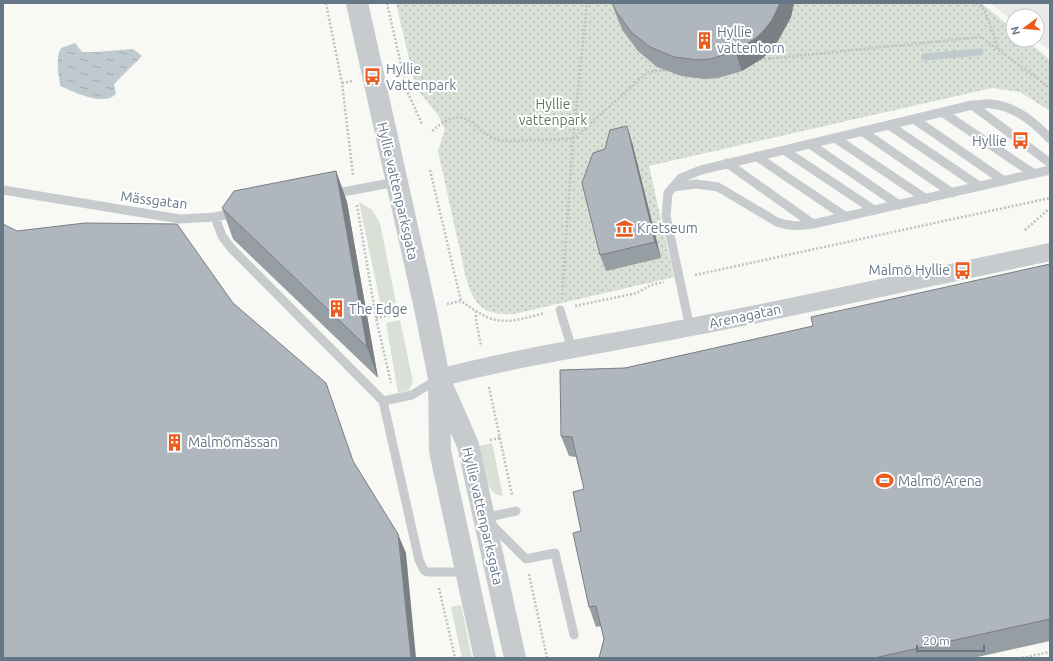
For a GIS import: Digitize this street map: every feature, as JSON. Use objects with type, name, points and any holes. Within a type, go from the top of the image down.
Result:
[{"type":"street","name":"Hyllie vattenparksgata","points":[[357,3],[425,308],[439,378],[440,451],[485,658]]},
{"type":"street","name":"Arenagatan","points":[[439,378],[484,366],[690,328],[1050,252]]},
{"type":"street","name":"Hyllie vattenparksgata","points":[[439,378],[468,445],[515,658]]},
{"type":"lane","points":[[690,328],[678,279],[666,216],[668,193],[681,178],[701,170],[727,163],[972,105],[991,104],[1007,107],[1024,115],[1050,139]]},
{"type":"lane","points":[[972,105],[1050,163]]},
{"type":"lane","points":[[942,112],[1034,174]]},
{"type":"lane","points":[[914,119],[1004,181]]},
{"type":"lane","points":[[889,125],[979,186]]},
{"type":"lane","points":[[862,131],[952,193]]},
{"type":"lane","points":[[834,138],[926,199]]},
{"type":"lane","points":[[810,144],[899,205]]},
{"type":"lane","points":[[784,150],[874,210]]},
{"type":"lane","points":[[756,156],[846,217]]},
{"type":"lane","points":[[727,163],[813,224]]},
{"type":"lane","points":[[673,187],[696,184],[718,187],[782,224],[797,227],[1050,170]]},
{"type":"lane","points":[[324,196],[396,182]]},
{"type":"lane","name":"Mässgatan","points":[[3,190],[180,219],[215,217],[246,211]]},
{"type":"lane","points":[[215,217],[222,236],[232,249],[383,401],[421,566],[427,572],[466,572]]},
{"type":"lane","points":[[560,310],[572,349]]},
{"type":"lane","points":[[383,401],[412,395],[439,378]]},
{"type":"lane","points":[[484,518],[516,511]]},
{"type":"lane","points":[[484,518],[526,559],[555,553],[574,635]]},
{"type":"path","points":[[326,3],[342,83],[354,190],[376,318],[461,301]]},
{"type":"path","points":[[387,3],[407,91],[422,124]]},
{"type":"path","points":[[560,310],[573,139],[587,3]]},
{"type":"path","points":[[976,3],[984,9],[999,50]]},
{"type":"path","points":[[751,61],[981,37],[1050,88]]},
{"type":"path","points":[[432,132],[446,121],[459,117],[474,123],[496,139],[573,139],[648,72],[672,69]]},
{"type":"path","points":[[430,170],[461,301],[489,318],[500,321],[637,294],[651,285],[1050,198]]},
{"type":"path","points":[[1025,230],[1050,208]]},
{"type":"path","points":[[476,311],[476,320],[484,366],[516,511]]},
{"type":"path","points":[[526,559],[547,658]]},
{"type":"path","points":[[1022,658],[1050,652]]},
{"type":"shaded area","points":[[990,3],[1050,3],[1050,51],[1045,47],[1045,8],[1005,8],[1005,15]]},
{"type":"green space","name":"Hyllie vattenpark","points":[[396,3],[981,3],[1005,22],[1005,48],[1036,48],[1050,60],[1050,111],[1020,92],[992,88],[649,166],[674,277],[514,314],[494,313],[481,307],[469,288],[438,151],[445,129],[438,115],[416,88]]},
{"type":"green space","points":[[359,202],[372,210],[380,223],[396,303],[381,306]]},
{"type":"green space","points":[[400,320],[413,382],[409,390],[398,393],[386,323]]},
{"type":"green space","points":[[492,443],[503,496],[492,490],[488,484],[483,468],[479,446]]},
{"type":"green space","points":[[461,605],[472,658],[462,658],[451,607]]},
{"type":"water","points":[[75,43],[82,52],[133,49],[142,56],[114,84],[116,94],[111,98],[97,99],[81,95],[60,86],[58,67],[59,52],[61,48]]},
{"type":"building","name":"Hyllie vattentorn","points":[[612,3],[780,3],[772,20],[756,38],[735,51],[711,59],[698,60],[674,57],[650,47],[631,32]]},
{"type":"building","name":"Kretseum","points":[[627,126],[655,242],[600,255],[582,183],[593,153],[605,149],[610,130]]},
{"type":"building","name":"The Edge","points":[[336,171],[367,347],[222,208],[234,191]]},
{"type":"building","name":"Malmömässan","points":[[85,223],[177,224],[233,303],[326,383],[353,461],[398,534],[411,658],[3,658],[3,224],[17,231]]},
{"type":"building","name":"Malmö Arena","points":[[1050,264],[1050,619],[874,658],[599,658],[604,639],[596,606],[589,607],[573,533],[581,531],[573,492],[584,489],[572,437],[561,436],[560,370],[625,368],[813,326],[811,317]]},
{"type":"waterway","points":[[925,57],[980,52]]},
{"type":"place","name":"Hyllie vattentorn","points":[[704,40]]},
{"type":"place","name":"Hyllie Vattenpark","points":[[373,77]]},
{"type":"place","name":"Hyllie","points":[[1020,141]]},
{"type":"place","name":"Kretseum","points":[[624,228]]},
{"type":"place","name":"Malmö Hyllie","points":[[963,270]]},
{"type":"place","name":"The Edge","points":[[336,309]]},
{"type":"place","name":"Malmömässan","points":[[175,442]]},
{"type":"place","name":"Malmö Arena","points":[[885,481]]}]
